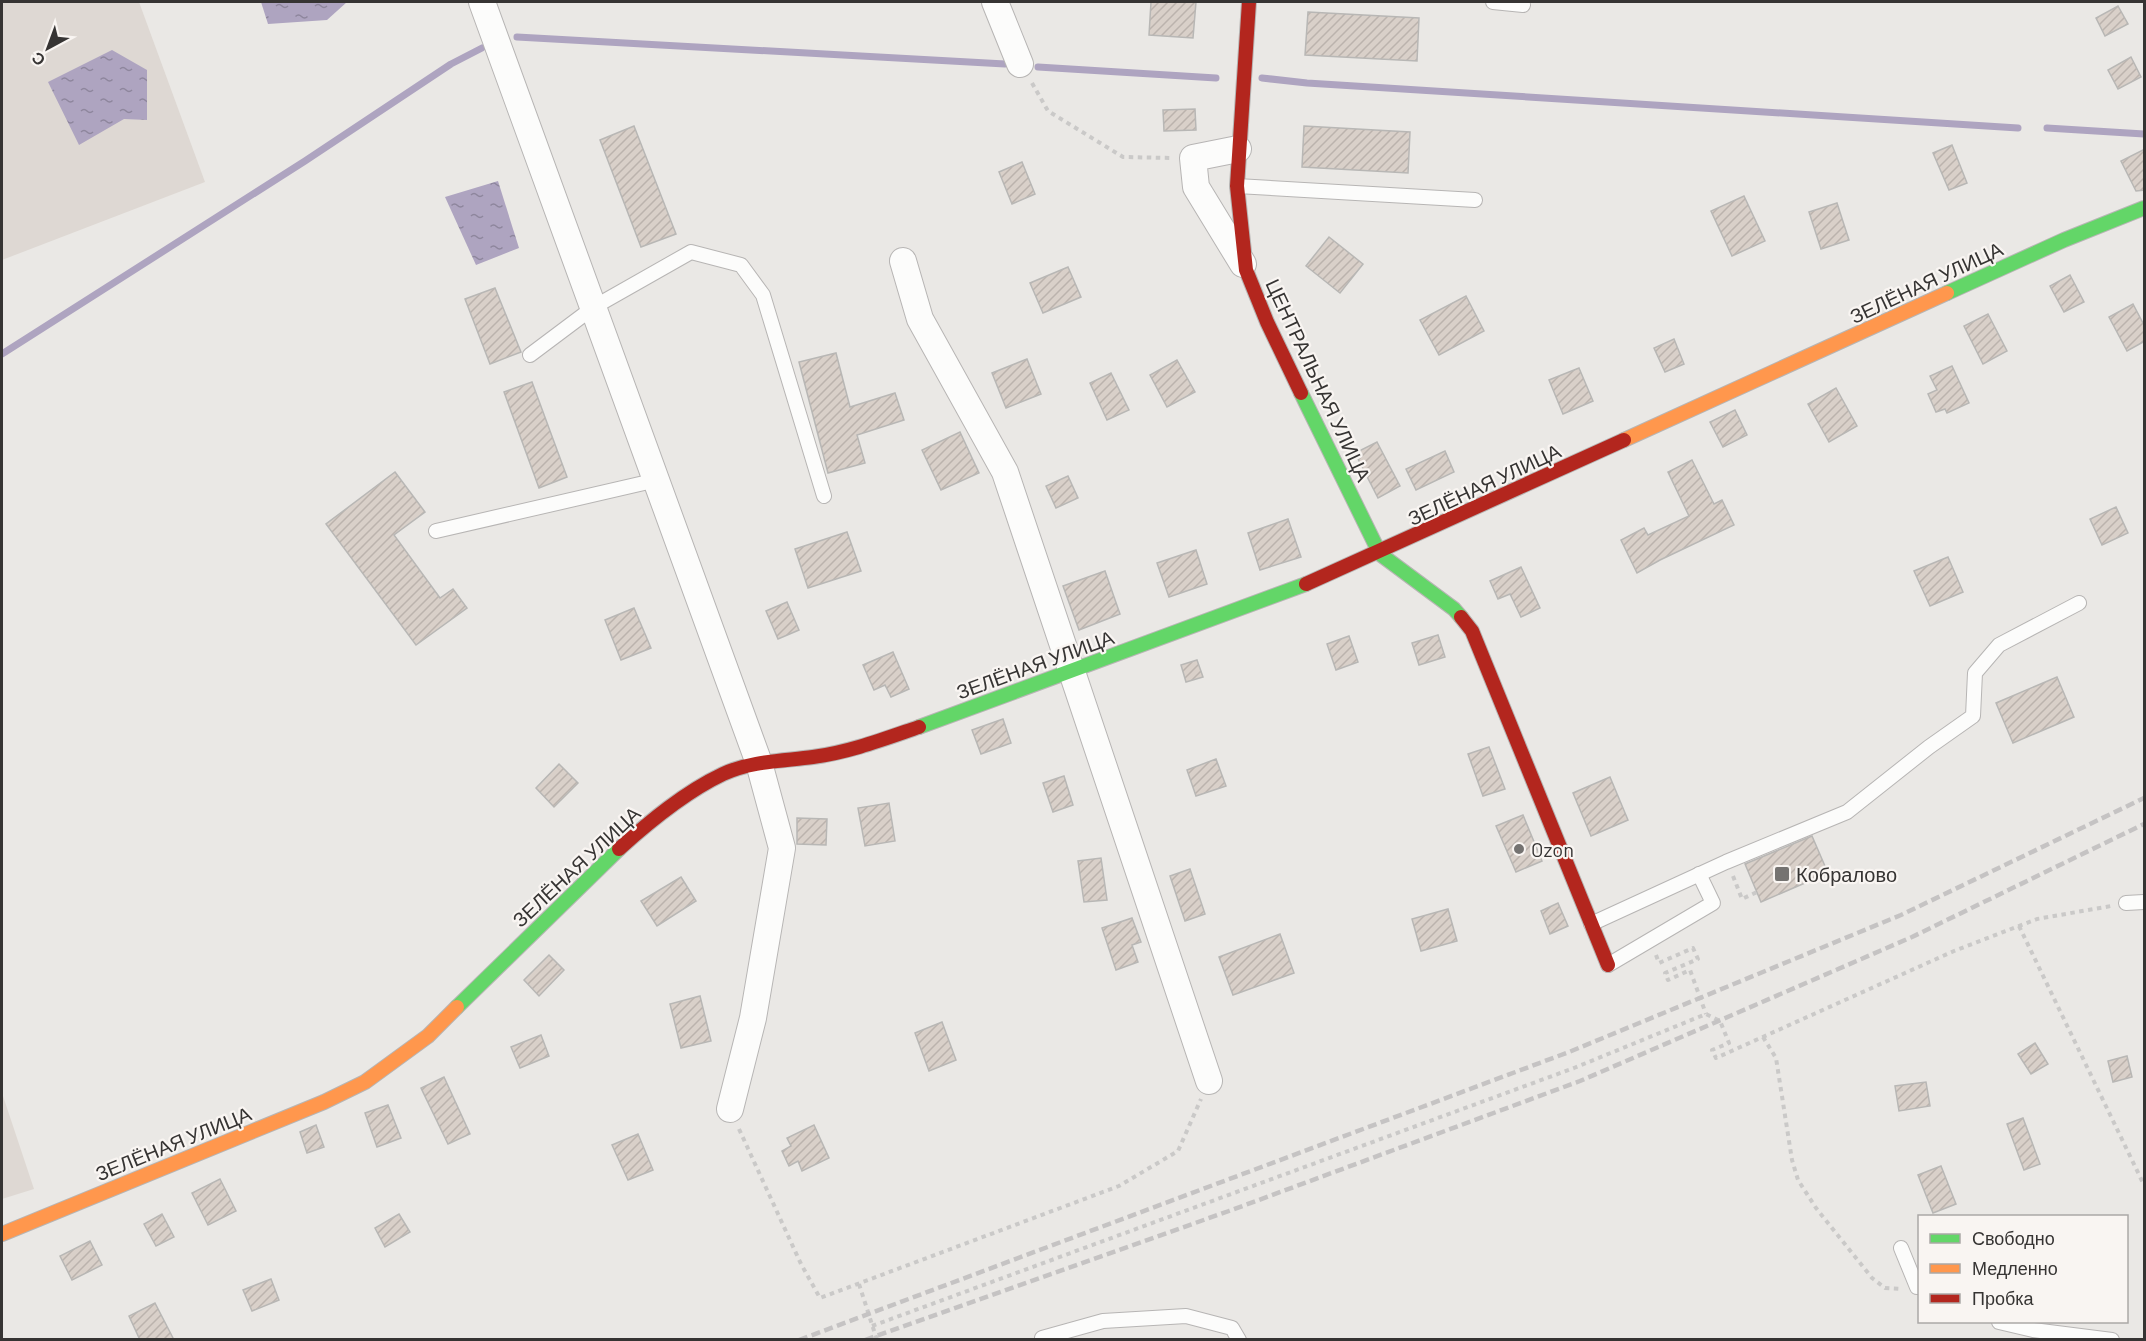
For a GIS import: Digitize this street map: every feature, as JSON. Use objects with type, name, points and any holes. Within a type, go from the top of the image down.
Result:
[{"type":"street","points":[[482,2],[759,763],[782,848],[753,1018],[730,1109]]},
{"type":"street","points":[[994,2],[1020,64]]},
{"type":"street","name":"ЦЕНТРАЛЬНАЯ УЛИЦА","points":[[1249,2],[1237,186],[1246,270],[1267,322],[1380,554]]},
{"type":"street","points":[[1238,149],[1193,158],[1196,187],[1246,270]]},
{"type":"street","name":"ЗЕЛЁНАЯ УЛИЦА","points":[[2,1234],[324,1102],[365,1082],[428,1036],[597,869],[641,829],[691,792],[724,773],[759,763],[814,758],[863,747],[1315,581],[1380,554],[2064,240],[2145,208]]},
{"type":"street","points":[[903,261],[920,319],[1005,472],[1209,1081]]},
{"type":"street","points":[[1380,554],[1454,609],[1472,631],[1608,965]]},
{"type":"lane","points":[[1493,2],[1523,5]]},
{"type":"lane","points":[[1237,186],[1475,200]]},
{"type":"lane","points":[[530,355],[594,307],[691,252],[741,265],[763,295],[824,496]]},
{"type":"lane","points":[[436,531],[657,480]]},
{"type":"lane","points":[[1591,924],[1726,862],[1847,812],[1929,747],[1973,716],[1975,673],[2000,645],[2079,603]]},
{"type":"lane","points":[[1608,965],[1713,903],[1700,874]]},
{"type":"lane","points":[[2126,903],[2145,902]]},
{"type":"lane","points":[[1901,1248],[1918,1287]]},
{"type":"lane","points":[[1042,1338],[1103,1321],[1186,1316],[1232,1328],[1239,1340]]},
{"type":"lane","points":[[2003,1323],[2033,1330],[2112,1340]]},
{"type":"path","points":[[1020,64],[1048,111],[1123,157],[1193,158]]},
{"type":"path","points":[[1726,862],[1742,899],[1757,892]]},
{"type":"path","points":[[1665,951],[1655,956],[1659,963],[1693,948],[1698,959],[1665,973],[1668,980],[1690,970],[1706,1014],[1720,1021],[1729,1043],[1712,1050],[1716,1058],[1954,951],[2037,919],[2126,903]]},
{"type":"path","points":[[2019,926],[2145,1185]]},
{"type":"path","points":[[872,1326],[1563,1073],[1706,1014]]},
{"type":"path","points":[[1763,1037],[1776,1058],[1791,1160],[1798,1180],[1816,1208],[1872,1278],[1886,1288],[1897,1290],[1918,1287]]},
{"type":"path","points":[[730,1109],[801,1264],[820,1298],[1119,1186],[1178,1151],[1209,1081]]},
{"type":"path","points":[[859,1284],[877,1340]]},
{"type":"shaded area","points":[[2,2],[139,2],[205,182],[2,260]]},
{"type":"shaded area","points":[[2,1093],[34,1189],[2,1199]]},
{"type":"water","points":[[261,2],[347,2],[327,20],[268,24]]},
{"type":"water","points":[[112,50],[147,70],[147,120],[124,119],[79,145],[48,82]]},
{"type":"water","points":[[498,181],[519,248],[476,265],[445,197]]},
{"type":"building","points":[[1151,2],[1196,2],[1193,38],[1149,35]]},
{"type":"building","points":[[2118,6],[2128,24],[2105,36],[2096,18]]},
{"type":"building","points":[[1308,12],[1419,18],[1417,61],[1305,55]]},
{"type":"building","points":[[2131,57],[2141,77],[2118,89],[2108,70]]},
{"type":"building","points":[[1195,109],[1196,130],[1164,131],[1163,110]]},
{"type":"building","points":[[634,126],[676,234],[641,247],[600,140]]},
{"type":"building","points":[[1304,126],[1410,132],[1408,173],[1302,167]]},
{"type":"building","points":[[1952,145],[1967,183],[1949,190],[1933,153]]},
{"type":"building","points":[[2145,149],[2145,190],[2136,191],[2121,161]]},
{"type":"building","points":[[1022,162],[1035,194],[1012,204],[999,172]]},
{"type":"building","points":[[1744,196],[1765,241],[1732,256],[1711,211]]},
{"type":"building","points":[[1837,203],[1849,240],[1821,249],[1809,212]]},
{"type":"building","points":[[1329,237],[1363,264],[1340,293],[1306,266]]},
{"type":"building","points":[[1068,267],[1081,297],[1043,313],[1030,283]]},
{"type":"building","points":[[2070,275],[2084,302],[2064,312],[2050,286]]},
{"type":"building","points":[[495,288],[521,352],[490,364],[465,299]]},
{"type":"building","points":[[1466,296],[1484,331],[1439,355],[1420,320]]},
{"type":"building","points":[[2133,304],[2145,327],[2145,341],[2127,351],[2109,317]]},
{"type":"building","points":[[1988,314],[2007,351],[1983,364],[1964,326]]},
{"type":"building","points":[[1674,339],[1684,364],[1665,372],[1654,348]]},
{"type":"building","points":[[836,353],[850,407],[895,393],[904,420],[857,435],[865,463],[828,473],[799,362]]},
{"type":"building","points":[[1027,359],[1041,394],[1006,408],[992,373]]},
{"type":"building","points":[[1177,360],[1195,392],[1167,407],[1150,375]]},
{"type":"building","points":[[1952,366],[1969,403],[1947,413],[1945,409],[1936,412],[1928,394],[1937,390],[1930,376]]},
{"type":"building","points":[[1579,368],[1593,401],[1563,414],[1549,380]]},
{"type":"building","points":[[1111,373],[1129,410],[1107,420],[1090,383]]},
{"type":"building","points":[[532,382],[567,477],[539,488],[504,392]]},
{"type":"building","points":[[1836,388],[1857,426],[1829,442],[1808,404]]},
{"type":"building","points":[[1735,410],[1747,435],[1723,447],[1710,422]]},
{"type":"building","points":[[960,432],[979,473],[941,490],[922,450]]},
{"type":"building","points":[[1377,442],[1400,486],[1378,498],[1355,453]]},
{"type":"building","points":[[1445,451],[1454,472],[1416,490],[1406,469]]},
{"type":"building","points":[[1692,460],[1714,504],[1722,500],[1734,525],[1637,573],[1621,540],[1644,528],[1648,535],[1689,516],[1668,472]]},
{"type":"building","points":[[395,472],[425,512],[394,535],[440,598],[453,589],[467,608],[416,645],[326,524]]},
{"type":"building","points":[[1068,476],[1078,498],[1056,508],[1046,486]]},
{"type":"building","points":[[2116,507],[2128,533],[2102,545],[2090,519]]},
{"type":"building","points":[[1288,519],[1301,557],[1260,570],[1248,533]]},
{"type":"building","points":[[847,532],[861,571],[808,588],[795,549]]},
{"type":"building","points":[[1196,550],[1207,584],[1169,597],[1157,563]]},
{"type":"building","points":[[1948,557],[1963,592],[1930,606],[1914,571]]},
{"type":"building","points":[[1521,567],[1540,608],[1521,617],[1510,594],[1498,599],[1490,581]]},
{"type":"building","points":[[1105,571],[1120,614],[1079,630],[1063,586]]},
{"type":"building","points":[[787,602],[799,630],[778,639],[766,611]]},
{"type":"building","points":[[634,608],[651,648],[621,660],[605,620]]},
{"type":"building","points":[[1438,635],[1445,657],[1419,665],[1412,643]]},
{"type":"building","points":[[1349,636],[1358,662],[1336,670],[1327,644]]},
{"type":"building","points":[[893,652],[909,689],[891,697],[885,685],[874,690],[863,665]]},
{"type":"building","points":[[1197,660],[1203,677],[1186,682],[1181,665]]},
{"type":"building","points":[[2057,677],[2074,717],[2013,743],[1996,703]]},
{"type":"building","points":[[1003,719],[1011,743],[981,754],[972,730]]},
{"type":"building","points":[[1489,747],[1505,789],[1483,796],[1468,754]]},
{"type":"building","points":[[1216,759],[1226,786],[1196,796],[1187,770]]},
{"type":"building","points":[[559,764],[578,783],[554,807],[536,788]]},
{"type":"building","points":[[1064,776],[1073,805],[1053,812],[1043,783]]},
{"type":"building","points":[[1610,777],[1628,820],[1591,836],[1573,793]]},
{"type":"building","points":[[889,803],[895,841],[865,846],[858,808]]},
{"type":"building","points":[[1523,815],[1542,861],[1516,872],[1496,826]]},
{"type":"building","points":[[797,818],[827,819],[826,845],[797,844]]},
{"type":"building","points":[[1812,836],[1828,873],[1761,902],[1745,864]]},
{"type":"building","points":[[1101,858],[1107,900],[1084,902],[1078,861]]},
{"type":"building","points":[[1190,869],[1205,914],[1185,921],[1170,876]]},
{"type":"building","points":[[681,877],[696,901],[657,926],[641,901]]},
{"type":"building","points":[[1558,903],[1568,926],[1550,934],[1541,911]]},
{"type":"building","points":[[1448,909],[1457,941],[1421,951],[1412,919]]},
{"type":"building","points":[[1132,918],[1141,942],[1132,945],[1138,962],[1116,970],[1102,928]]},
{"type":"building","points":[[1280,934],[1294,973],[1233,995],[1219,957]]},
{"type":"building","points":[[549,955],[564,970],[539,996],[524,980]]},
{"type":"building","points":[[700,996],[711,1041],[681,1048],[670,1004]]},
{"type":"building","points":[[942,1022],[956,1060],[929,1071],[915,1033]]},
{"type":"building","points":[[541,1035],[549,1056],[520,1068],[511,1047]]},
{"type":"building","points":[[2035,1043],[2048,1064],[2031,1074],[2018,1054]]},
{"type":"building","points":[[2127,1056],[2132,1077],[2113,1082],[2108,1061]]},
{"type":"building","points":[[444,1077],[470,1134],[448,1144],[421,1088]]},
{"type":"building","points":[[1926,1082],[1930,1106],[1899,1111],[1895,1086]]},
{"type":"building","points":[[388,1105],[401,1138],[377,1147],[365,1113]]},
{"type":"building","points":[[2023,1118],[2040,1164],[2024,1170],[2007,1124]]},
{"type":"building","points":[[316,1125],[324,1147],[307,1153],[300,1132]]},
{"type":"building","points":[[814,1125],[829,1158],[802,1171],[798,1161],[789,1166],[782,1151],[791,1146],[787,1138]]},
{"type":"building","points":[[638,1134],[653,1170],[628,1180],[612,1145]]},
{"type":"building","points":[[1941,1166],[1956,1204],[1933,1213],[1918,1175]]},
{"type":"building","points":[[220,1179],[236,1211],[208,1225],[192,1193]]},
{"type":"building","points":[[162,1214],[174,1237],[156,1246],[144,1224]]},
{"type":"building","points":[[399,1214],[410,1232],[385,1247],[375,1228]]},
{"type":"building","points":[[90,1241],[102,1265],[72,1280],[60,1256]]},
{"type":"building","points":[[271,1279],[279,1300],[252,1311],[243,1290]]},
{"type":"building","points":[[155,1303],[174,1340],[140,1340],[129,1316]]},
{"type":"waterway","points":[[517,37],[1005,64]]},
{"type":"waterway","points":[[2,354],[305,161],[451,64],[482,48]]},
{"type":"waterway","points":[[1038,67],[1216,78]]},
{"type":"waterway","points":[[1262,78],[1307,83],[2018,128]]},
{"type":"waterway","points":[[2047,128],[2144,134]]},
{"type":"railway","points":[[799,1340],[1569,1052],[1901,915],[2144,798]]},
{"type":"railway","points":[[865,1340],[1229,1211],[1580,1081],[1912,937],[2144,824]]},
{"type":"traffic: fast","points":[[1947,293],[2064,240],[2144,208]]},
{"type":"traffic: fast","points":[[1301,393],[1380,554],[1454,609],[1461,617]]},
{"type":"traffic: fast","points":[[919,727],[1306,584]]},
{"type":"traffic: fast","points":[[457,1007],[619,849]]},
{"type":"traffic: slow","points":[[1624,440],[1947,293]]},
{"type":"traffic: slow","points":[[2,1234],[324,1102],[365,1082],[428,1036],[457,1007]]},
{"type":"traffic: jam","points":[[1249,2],[1237,186],[1246,270],[1267,322],[1301,393]]},
{"type":"traffic: jam","points":[[1306,584],[1624,440]]},
{"type":"traffic: jam","points":[[1461,617],[1472,631],[1608,965]]},
{"type":"traffic: jam","points":[[619,849],[668,808],[695,789],[723,774],[756,764],[840,752],[919,727]]},
{"type":"place","name":"Ozon","points":[[1519,849]]},
{"type":"place","name":"Кобралово","points":[[1782,874]]}]
